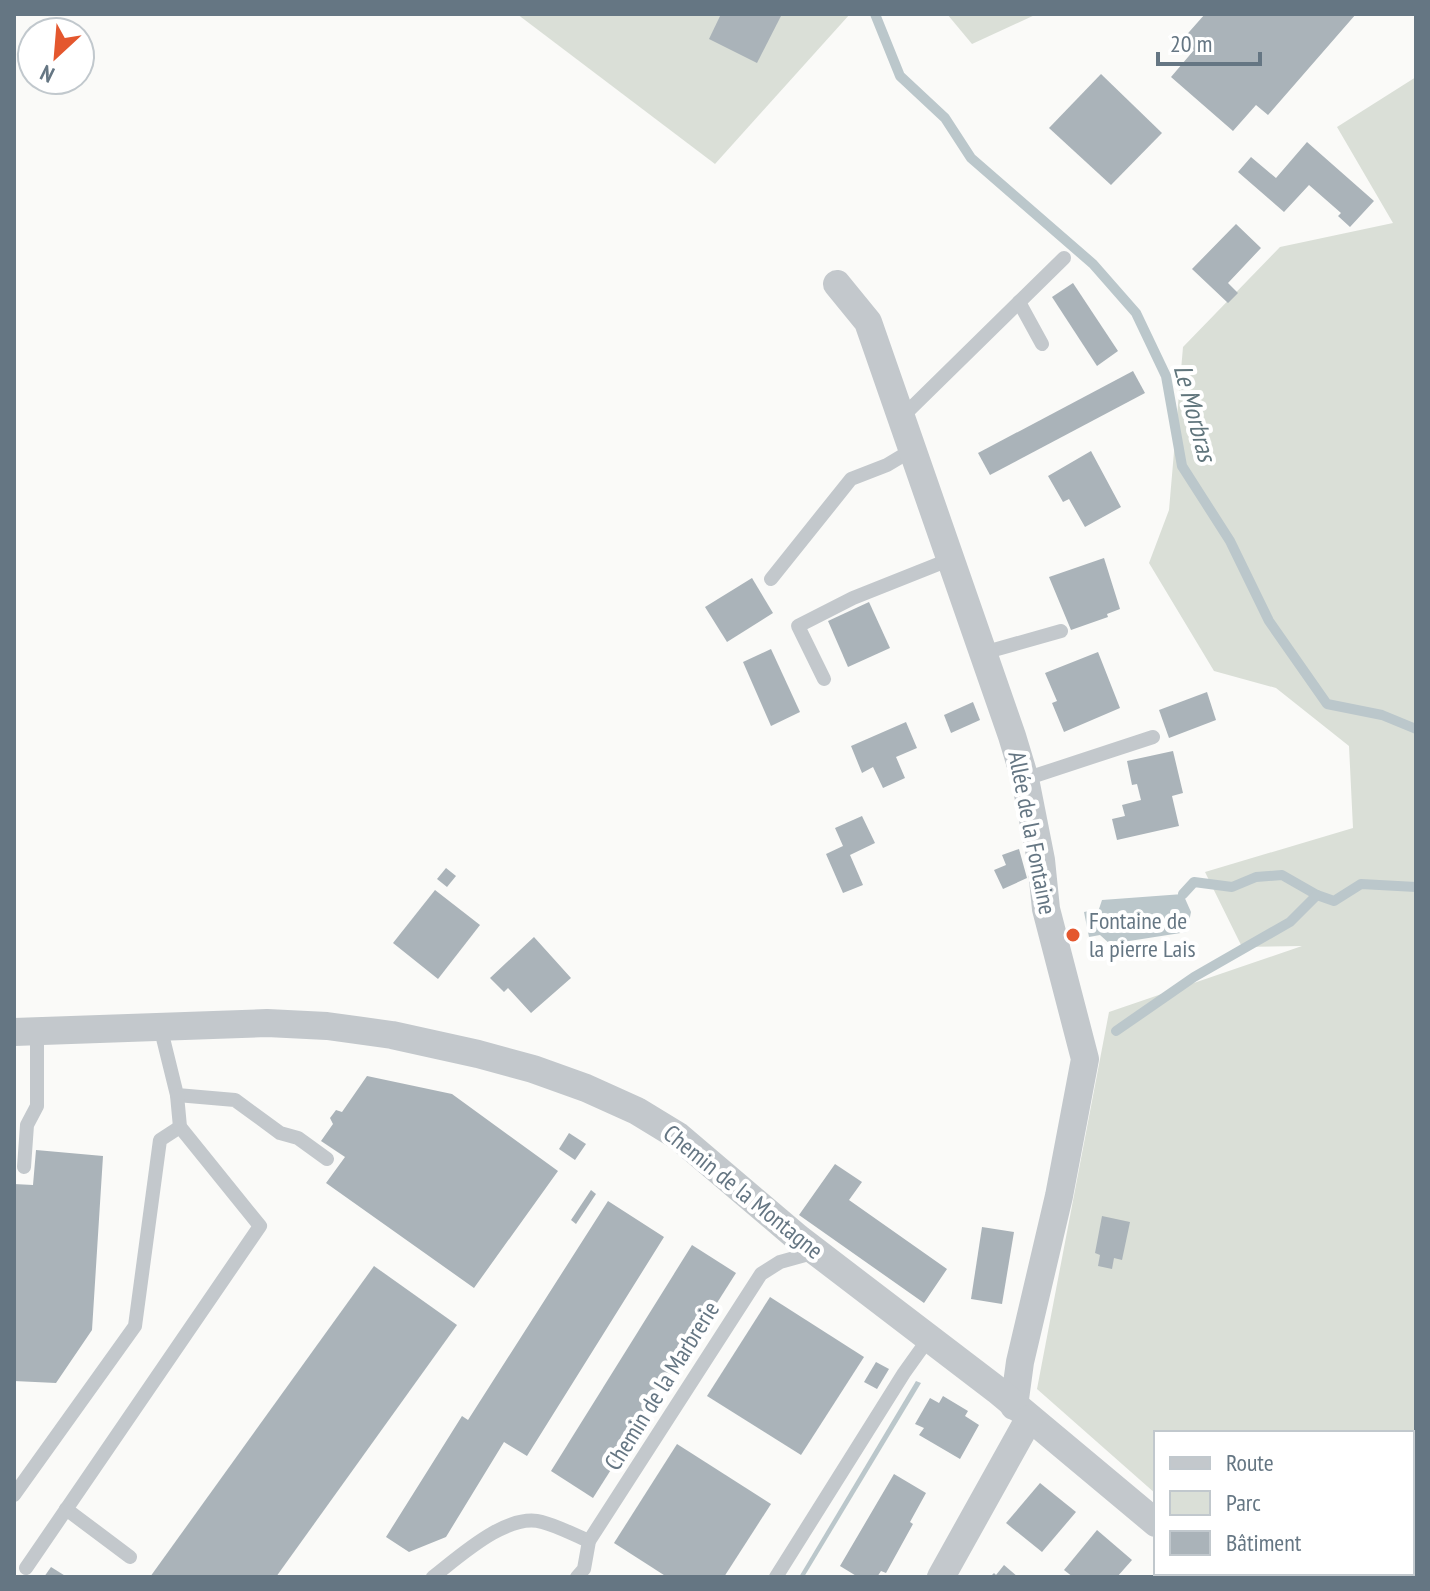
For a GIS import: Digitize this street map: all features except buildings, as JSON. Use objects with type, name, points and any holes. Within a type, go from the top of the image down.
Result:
[{"type":"street","name":"Allée de la Fontaine","points":[[837,284],[868,322],[1025,779],[1041,860],[1046,909],[1085,1059],[1059,1196],[1020,1362],[1022,1412]]},
{"type":"street","name":"Chemin de la Montagne","points":[[26,1031],[267,1023],[327,1026],[392,1035],[533,1069],[586,1088],[637,1111],[678,1136],[816,1252],[1022,1412],[1154,1521]]},
{"type":"street","points":[[941,1577],[1022,1412]]},
{"type":"lane","points":[[902,417],[1064,258]]},
{"type":"lane","points":[[1019,302],[1042,344]]},
{"type":"lane","points":[[771,579],[851,479],[887,465],[912,450]]},
{"type":"lane","points":[[824,679],[798,626],[853,598],[951,559]]},
{"type":"lane","points":[[983,653],[1061,631]]},
{"type":"lane","points":[[1025,779],[1153,737]]},
{"type":"lane","points":[[26,1568],[260,1226],[180,1127],[177,1095],[160,1026]]},
{"type":"lane","points":[[24,1167],[27,1125],[37,1106],[26,1031]]},
{"type":"lane","points":[[177,1095],[235,1100],[280,1133],[298,1138],[327,1159]]},
{"type":"lane","points":[[14,1495],[135,1326],[160,1140],[180,1127]]},
{"type":"lane","name":"Chemin de la Marbrerie","points":[[583,1574],[589,1541],[761,1274],[780,1262],[816,1252]]},
{"type":"lane","points":[[776,1577],[929,1338]]},
{"type":"lane","points":[[66,1509],[130,1557]]},
{"type":"lane","points":[[433,1577],[490,1534],[521,1522],[540,1521],[589,1541]]},
{"type":"green space","points":[[517,14],[850,14],[715,164]]},
{"type":"green space","points":[[947,14],[1037,14],[972,44]]},
{"type":"green space","points":[[1416,77],[1416,1577],[1250,1577],[1248,1575],[1414,1575],[1414,1431],[1154,1431],[1154,1492],[1037,1389],[1109,1012],[1302,946],[1242,947],[1205,872],[1353,828],[1349,746],[1276,688],[1214,671],[1149,563],[1169,510],[1183,347],[1280,247],[1393,223],[1337,127]]},
{"type":"shaded area","points":[[1183,894],[1191,912],[1187,932],[1110,944],[1100,935],[1089,937],[1084,912],[1099,909],[1102,900]]},
{"type":"shaded area","points":[[916,1381],[921,1383],[804,1577],[799,1577]]},
{"type":"waterway","name":"Le Morbras","points":[[875,14],[900,76],[945,118],[971,158],[1093,264],[1136,313],[1166,376],[1182,466],[1230,541],[1269,621],[1327,704],[1382,715],[1416,729]]},
{"type":"waterway","points":[[1183,894],[1194,882],[1232,887],[1256,877],[1282,875],[1334,901],[1361,884],[1416,887]]},
{"type":"waterway","points":[[1116,1031],[1194,977],[1290,922],[1317,895]]},
{"type":"place","name":"Fontaine de la pierre Lais","points":[[1073,935]]}]
